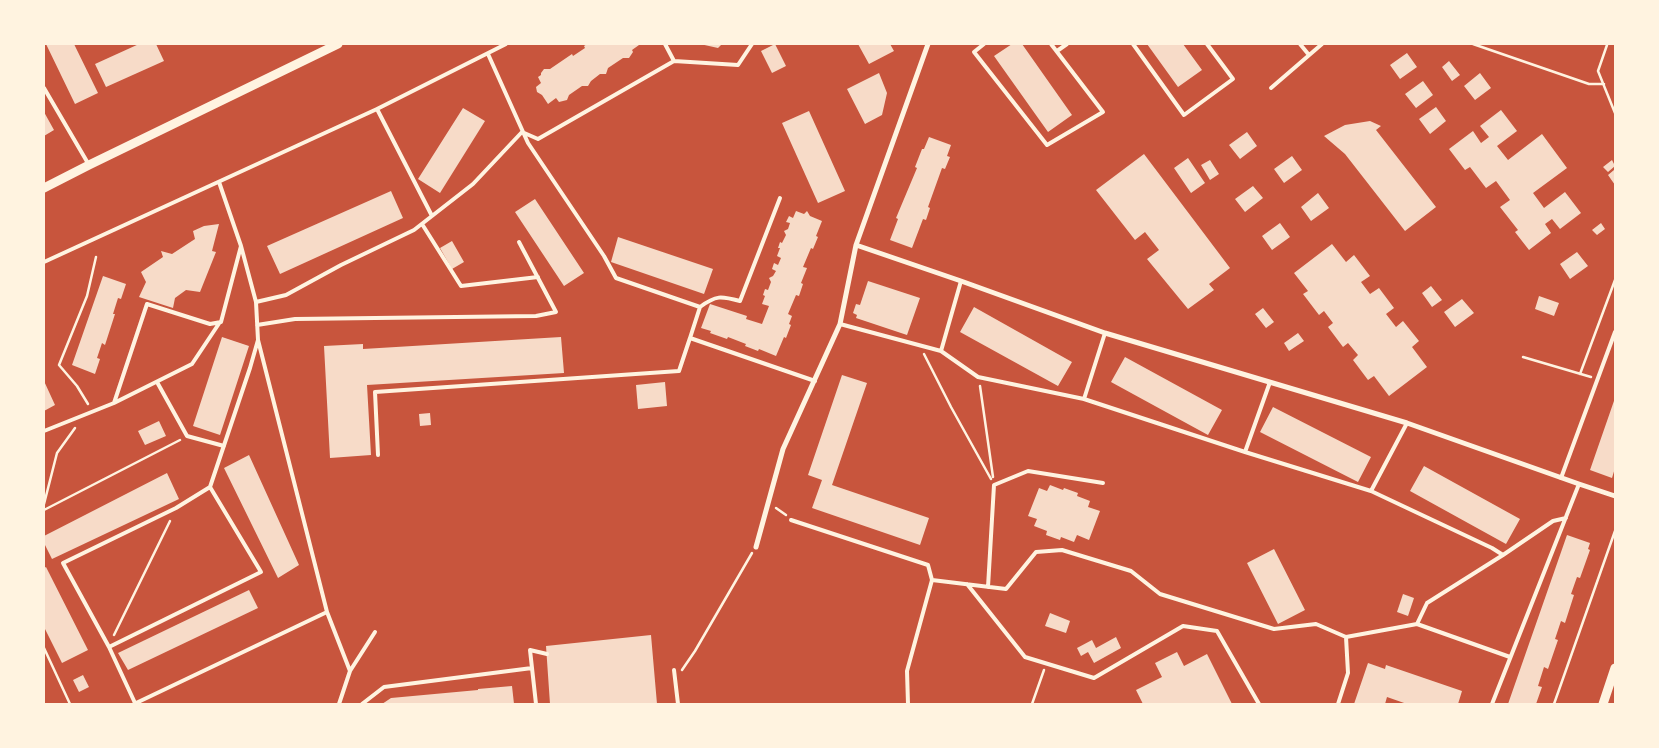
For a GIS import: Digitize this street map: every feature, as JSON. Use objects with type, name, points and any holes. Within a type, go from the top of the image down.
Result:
[{"type":"street","points":[[44,188],[338,44]]},
{"type":"street","points":[[756,547],[784,449],[840,324],[856,246],[928,44]]},
{"type":"street","points":[[856,246],[961,281],[1105,333],[1407,423],[1615,496]]},
{"type":"street","points":[[1603,704],[1613,684],[1615,668]]},
{"type":"lane","points":[[44,262],[377,109],[488,54],[496,46],[506,44]]},
{"type":"lane","points":[[665,44],[674,61]]},
{"type":"lane","points":[[522,132],[538,139],[674,61],[738,65],[752,44]]},
{"type":"lane","points":[[984,44],[974,52],[1047,146],[1103,112],[1051,44]]},
{"type":"lane","points":[[1057,51],[1067,44]]},
{"type":"lane","points":[[1133,44],[1184,115],[1233,79],[1207,44]]},
{"type":"lane","points":[[1300,44],[1309,55]]},
{"type":"lane","points":[[1271,88],[1322,44]]},
{"type":"lane","points":[[488,54],[528,143],[604,256],[616,278],[700,307]]},
{"type":"lane","points":[[44,88],[89,165]]},
{"type":"lane","points":[[377,109],[432,216]]},
{"type":"lane","points":[[256,302],[286,295],[341,265],[414,230],[472,184],[522,132]]},
{"type":"lane","points":[[218,182],[241,246],[256,302],[258,340],[327,612],[350,670]]},
{"type":"lane","points":[[378,455],[375,392],[679,371],[700,307],[711,299],[721,296],[740,301],[780,198]]},
{"type":"lane","points":[[422,224],[460,286],[538,277]]},
{"type":"lane","points":[[257,325],[295,319],[536,316],[556,312],[519,242]]},
{"type":"lane","points":[[44,431],[114,403],[192,364],[221,322],[241,246]]},
{"type":"lane","points":[[941,351],[961,281]]},
{"type":"lane","points":[[114,403],[147,304],[210,324],[221,322]]},
{"type":"lane","points":[[840,324],[941,351],[978,377],[1084,398],[1371,491],[1503,555]]},
{"type":"lane","points":[[1561,478],[1615,332]]},
{"type":"lane","points":[[1084,398],[1105,333]]},
{"type":"lane","points":[[690,338],[815,381]]},
{"type":"lane","points":[[258,340],[210,487],[176,508],[63,563],[109,647],[135,704],[327,612]]},
{"type":"lane","points":[[157,382],[186,436],[224,446]]},
{"type":"lane","points":[[1246,452],[1270,382]]},
{"type":"lane","points":[[1371,491],[1407,423]]},
{"type":"lane","points":[[988,587],[994,485],[1028,472],[1103,483]]},
{"type":"lane","points":[[1492,704],[1579,484]]},
{"type":"lane","points":[[109,647],[261,572],[210,487]]},
{"type":"lane","points":[[1417,624],[1427,603],[1553,521],[1566,518]]},
{"type":"lane","points":[[792,520],[928,565],[932,580],[907,671],[908,704]]},
{"type":"lane","points":[[932,580],[1006,589],[1036,552],[1062,550],[1131,571],[1160,594],[1274,629],[1316,624],[1346,638],[1417,624],[1510,657]]},
{"type":"lane","points":[[967,584],[1025,657],[1094,678],[1184,626],[1217,631],[1259,704]]},
{"type":"lane","points":[[339,704],[350,670],[375,632]]},
{"type":"lane","points":[[1338,704],[1348,673],[1346,638]]},
{"type":"lane","points":[[536,704],[530,650],[547,654]]},
{"type":"lane","points":[[362,704],[384,688],[532,668]]},
{"type":"lane","points":[[674,670],[678,704]]},
{"type":"path","points":[[1473,44],[1590,84],[1604,84]]},
{"type":"path","points":[[1608,45],[1598,71],[1615,113]]},
{"type":"path","points":[[44,504],[57,453],[86,415],[89,406],[77,386],[59,365],[87,296],[96,258]]},
{"type":"path","points":[[1580,374],[1615,280]]},
{"type":"path","points":[[920,345],[951,407],[994,485]]},
{"type":"path","points":[[1523,357],[1597,379]]},
{"type":"path","points":[[978,377],[994,485]]},
{"type":"path","points":[[44,510],[186,436]]},
{"type":"path","points":[[769,503],[792,520]]},
{"type":"path","points":[[109,647],[176,508]]},
{"type":"path","points":[[1554,704],[1615,531]]},
{"type":"path","points":[[675,680],[696,651],[756,547]]},
{"type":"path","points":[[44,648],[70,704]]},
{"type":"path","points":[[1032,704],[1046,664]]},
{"type":"building","points":[[46,44],[74,44],[98,93],[75,104]]},
{"type":"building","points":[[139,44],[156,44],[164,61],[106,87],[95,64]]},
{"type":"building","points":[[587,44],[639,45],[632,50],[633,52],[629,58],[623,58],[608,68],[606,74],[600,74],[588,86],[582,86],[569,95],[567,100],[559,102],[556,98],[548,104],[542,95],[537,92],[536,87],[541,83],[538,77],[544,69],[550,69],[572,54],[573,56],[585,48],[584,46]]},
{"type":"building","points":[[700,44],[722,44],[718,48]]},
{"type":"building","points":[[775,44],[786,66],[772,73],[761,51]]},
{"type":"building","points":[[858,44],[890,44],[894,51],[869,64]]},
{"type":"building","points":[[1012,44],[1022,44],[1072,115],[1048,132],[994,56]]},
{"type":"building","points":[[1147,44],[1183,44],[1202,70],[1178,87]]},
{"type":"building","points":[[1407,53],[1417,67],[1400,79],[1390,65]]},
{"type":"building","points":[[1449,61],[1460,75],[1452,81],[1442,67]]},
{"type":"building","points":[[879,73],[887,93],[882,115],[865,124],[847,89]]},
{"type":"building","points":[[1480,73],[1491,88],[1475,100],[1464,86]]},
{"type":"building","points":[[1423,81],[1433,95],[1416,108],[1405,94]]},
{"type":"building","points":[[1436,107],[1446,121],[1430,134],[1419,119]]},
{"type":"building","points":[[463,108],[485,121],[440,193],[418,179]]},
{"type":"building","points":[[1501,110],[1517,131],[1497,146],[1508,160],[1542,134],[1567,168],[1533,193],[1544,208],[1565,192],[1581,213],[1560,229],[1552,219],[1545,224],[1551,233],[1529,250],[1515,232],[1518,230],[1500,207],[1510,200],[1496,181],[1486,188],[1470,167],[1465,170],[1449,149],[1473,131],[1481,143],[1489,137],[1480,126]]},
{"type":"building","points":[[809,111],[845,191],[818,203],[782,123]]},
{"type":"building","points":[[44,112],[54,130],[44,136]]},
{"type":"building","points":[[1370,121],[1381,126],[1376,130],[1436,207],[1405,231],[1345,154],[1324,136],[1345,125]]},
{"type":"building","points":[[1247,132],[1257,146],[1240,159],[1229,145]]},
{"type":"building","points":[[929,137],[951,145],[947,156],[950,157],[945,169],[942,168],[928,207],[930,208],[926,220],[923,219],[912,248],[890,240],[898,219],[896,218],[917,168],[915,167]]},
{"type":"building","points":[[1144,154],[1230,268],[1209,284],[1214,290],[1188,309],[1147,259],[1159,250],[1145,232],[1135,240],[1096,190]]},
{"type":"building","points":[[1292,156],[1302,170],[1284,183],[1274,169]]},
{"type":"building","points":[[1188,158],[1205,183],[1191,193],[1174,168]]},
{"type":"building","points":[[1210,160],[1219,174],[1210,180],[1201,165]]},
{"type":"building","points":[[1612,160],[1615,166],[1608,172],[1603,167]]},
{"type":"building","points":[[1614,170],[1615,172],[1615,185],[1608,175]]},
{"type":"building","points":[[1253,186],[1263,198],[1245,212],[1235,199]]},
{"type":"building","points":[[391,191],[403,218],[280,274],[267,246]]},
{"type":"building","points":[[1318,193],[1329,208],[1311,221],[1301,207]]},
{"type":"building","points":[[535,199],[584,273],[564,286],[515,212]]},
{"type":"building","points":[[796,211],[804,214],[807,211],[810,216],[822,221],[816,236],[818,237],[803,267],[807,268],[801,283],[803,284],[799,296],[796,295],[788,314],[792,316],[789,324],[791,325],[776,356],[759,349],[758,351],[745,346],[746,344],[710,333],[711,331],[701,328],[710,304],[747,316],[746,319],[762,324],[769,306],[762,304],[765,296],[763,295],[765,289],[768,290],[771,282],[769,278],[776,271],[772,269],[774,263],[778,265],[781,258],[777,256],[780,248],[778,248],[786,235],[784,231],[788,229],[790,223],[786,222],[789,216],[793,218]]},
{"type":"building","points":[[1280,223],[1290,237],[1272,250],[1262,236]]},
{"type":"building","points":[[1601,223],[1605,229],[1597,235],[1592,230]]},
{"type":"building","points":[[219,224],[212,251],[216,252],[200,292],[186,290],[175,298],[173,308],[139,297],[146,282],[141,272],[163,257],[161,251],[172,254],[195,239],[193,231],[204,226]]},
{"type":"building","points":[[618,237],[713,269],[704,294],[611,262]]},
{"type":"building","points":[[452,241],[464,262],[452,269],[440,248]]},
{"type":"building","points":[[1332,244],[1346,262],[1354,255],[1370,276],[1361,282],[1370,294],[1379,288],[1394,308],[1386,314],[1396,327],[1403,321],[1419,341],[1412,347],[1427,367],[1389,396],[1374,376],[1368,380],[1353,360],[1358,355],[1348,343],[1343,347],[1328,327],[1333,323],[1324,311],[1319,315],[1303,294],[1308,291],[1294,273]]},
{"type":"building","points":[[1577,252],[1588,266],[1570,279],[1560,264]]},
{"type":"building","points":[[103,276],[126,284],[121,299],[118,298],[105,345],[102,343],[97,358],[100,359],[95,374],[72,365]]},
{"type":"building","points":[[868,281],[920,298],[907,335],[856,318],[857,315],[853,313],[856,304],[860,305]]},
{"type":"building","points":[[1431,286],[1442,300],[1432,307],[1422,293]]},
{"type":"building","points":[[1539,296],[1559,303],[1554,316],[1535,309]]},
{"type":"building","points":[[1462,299],[1474,313],[1455,327],[1444,312]]},
{"type":"building","points":[[974,307],[1072,362],[1058,386],[960,332]]},
{"type":"building","points":[[1263,308],[1274,322],[1266,328],[1255,314]]},
{"type":"building","points":[[1298,333],[1304,341],[1289,351],[1284,343]]},
{"type":"building","points":[[222,337],[249,346],[220,435],[193,426]]},
{"type":"building","points":[[561,337],[564,373],[367,385],[371,455],[330,458],[324,346],[363,344],[363,349]]},
{"type":"building","points":[[1125,357],[1222,410],[1208,435],[1111,382]]},
{"type":"building","points":[[842,375],[867,383],[832,485],[929,518],[920,545],[812,508],[822,480],[808,475]]},
{"type":"building","points":[[44,381],[55,405],[44,411]]},
{"type":"building","points":[[665,382],[667,406],[638,409],[636,385]]},
{"type":"building","points":[[1615,398],[1615,468],[1612,478],[1590,470]]},
{"type":"building","points":[[1273,407],[1371,457],[1358,482],[1260,432]]},
{"type":"building","points":[[430,413],[431,425],[420,426],[419,414]]},
{"type":"building","points":[[159,421],[166,436],[145,445],[138,431]]},
{"type":"building","points":[[249,455],[299,565],[278,578],[224,468]]},
{"type":"building","points":[[1424,466],[1520,519],[1506,544],[1410,491]]},
{"type":"building","points":[[167,473],[179,499],[52,559],[44,543],[44,536]]},
{"type":"building","points":[[1050,485],[1078,493],[1077,496],[1090,501],[1088,507],[1100,511],[1089,540],[1077,535],[1074,542],[1061,537],[1060,540],[1046,535],[1047,531],[1034,526],[1037,519],[1028,516],[1039,488],[1047,491]]},
{"type":"building","points":[[1567,535],[1590,543],[1588,549],[1590,550],[1580,578],[1577,577],[1571,594],[1574,595],[1565,623],[1561,621],[1555,639],[1558,640],[1548,669],[1544,667],[1538,686],[1542,687],[1536,704],[1508,704]]},
{"type":"building","points":[[1274,549],[1305,610],[1278,624],[1247,563]]},
{"type":"building","points":[[46,567],[88,650],[62,663],[44,627],[44,568]]},
{"type":"building","points":[[249,590],[258,608],[128,670],[118,653]]},
{"type":"building","points":[[1403,594],[1414,598],[1408,616],[1397,612]]},
{"type":"building","points":[[1050,613],[1070,621],[1066,633],[1045,626]]},
{"type":"building","points":[[651,635],[657,704],[550,704],[546,646]]},
{"type":"building","points":[[1116,637],[1121,648],[1094,663],[1088,652],[1081,656],[1077,648],[1092,640],[1096,648]]},
{"type":"building","points":[[1177,652],[1184,666],[1207,654],[1232,704],[1143,704],[1136,690],[1162,677],[1155,663]]},
{"type":"building","points":[[1368,663],[1385,669],[1386,665],[1462,691],[1458,704],[1407,704],[1387,697],[1385,704],[1354,704]]},
{"type":"building","points":[[83,675],[89,687],[79,692],[73,680]]},
{"type":"building","points":[[512,686],[514,704],[382,704],[391,698]]}]
